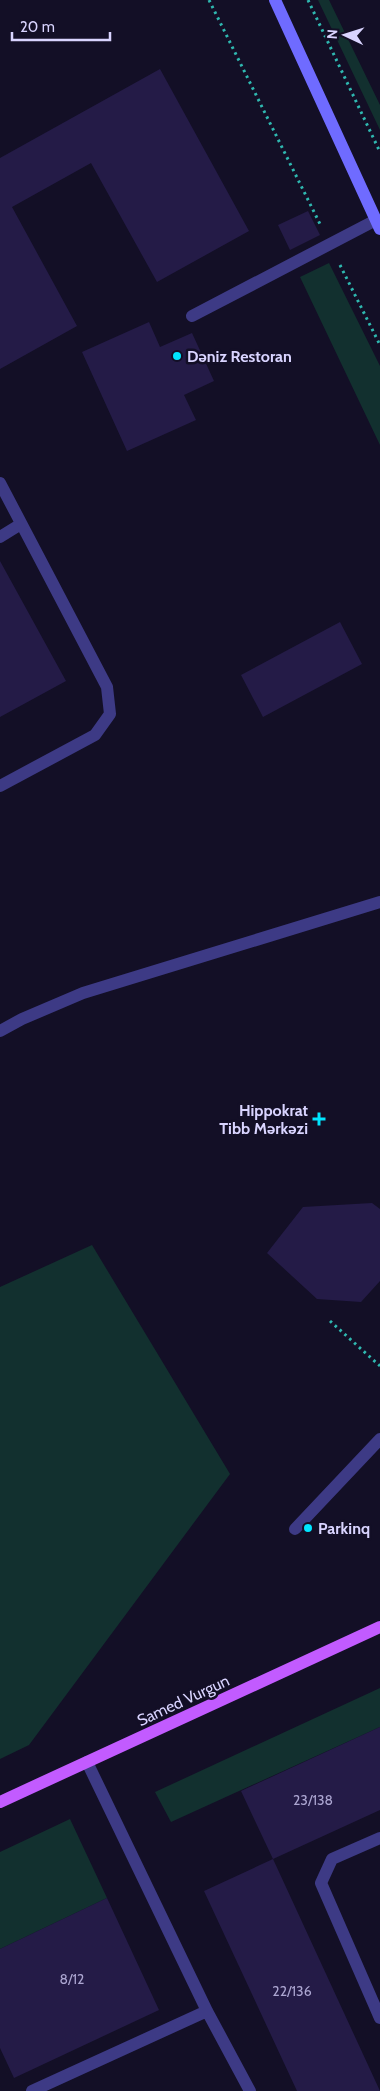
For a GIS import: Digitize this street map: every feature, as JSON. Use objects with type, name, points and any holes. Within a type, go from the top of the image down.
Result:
[{"type":"main road","name":"Samed Vurgun","points":[[0,1802],[380,1627]]},
{"type":"street","points":[[274,0],[378,225]]},
{"type":"lane","points":[[192,316],[378,225]]},
{"type":"lane","points":[[0,483],[106,687],[110,714],[95,735],[0,786]]},
{"type":"lane","points":[[0,537],[22,524]]},
{"type":"lane","points":[[0,1031],[84,994],[380,902]]},
{"type":"lane","points":[[295,1529],[380,1439]]},
{"type":"lane","points":[[88,1762],[207,2010],[250,2091]]},
{"type":"lane","points":[[380,1838],[332,1859],[321,1883],[380,2018]]},
{"type":"lane","points":[[32,2091],[207,2010]]},
{"type":"path","points":[[209,0],[324,231]]},
{"type":"path","points":[[308,0],[380,152]]},
{"type":"path","points":[[336,257],[380,345]]},
{"type":"path","points":[[330,1321],[380,1366]]},
{"type":"green space","points":[[318,0],[329,0],[380,105],[380,130]]},
{"type":"green space","points":[[329,263],[380,366],[380,445],[300,277]]},
{"type":"green space","points":[[92,1245],[230,1474],[29,1745],[0,1759],[0,1287]]},
{"type":"green space","points":[[380,1688],[380,1727],[171,1822],[155,1792]]},
{"type":"green space","points":[[70,1819],[107,1898],[0,1949],[0,1852]]},
{"type":"building","points":[[160,69],[249,231],[157,282],[91,163],[12,207],[77,326],[0,369],[0,158]]},
{"type":"building","points":[[308,211],[320,235],[290,250],[278,225]]},
{"type":"building","points":[[149,322],[160,347],[192,333],[214,381],[184,395],[196,420],[127,451],[82,352]]},
{"type":"building","points":[[0,561],[66,681],[0,717]]},
{"type":"building","points":[[340,622],[362,664],[263,717],[241,675]]},
{"type":"building","points":[[372,1203],[380,1209],[380,1281],[361,1302],[317,1299],[267,1253],[303,1207]]},
{"type":"building","points":[[380,1727],[380,1810],[273,1859],[241,1791]]},
{"type":"building","points":[[273,1859],[380,2091],[297,2091],[204,1891]]},
{"type":"building","points":[[107,1898],[159,2010],[14,2078],[0,2048],[0,1949]]},
{"type":"place","name":"Dəniz Restoran","points":[[177,356]]},
{"type":"place","name":"Hippokrat Tibb Mərkəzi","points":[[319,1119]]},
{"type":"place","name":"Parkinq","points":[[308,1528]]}]
